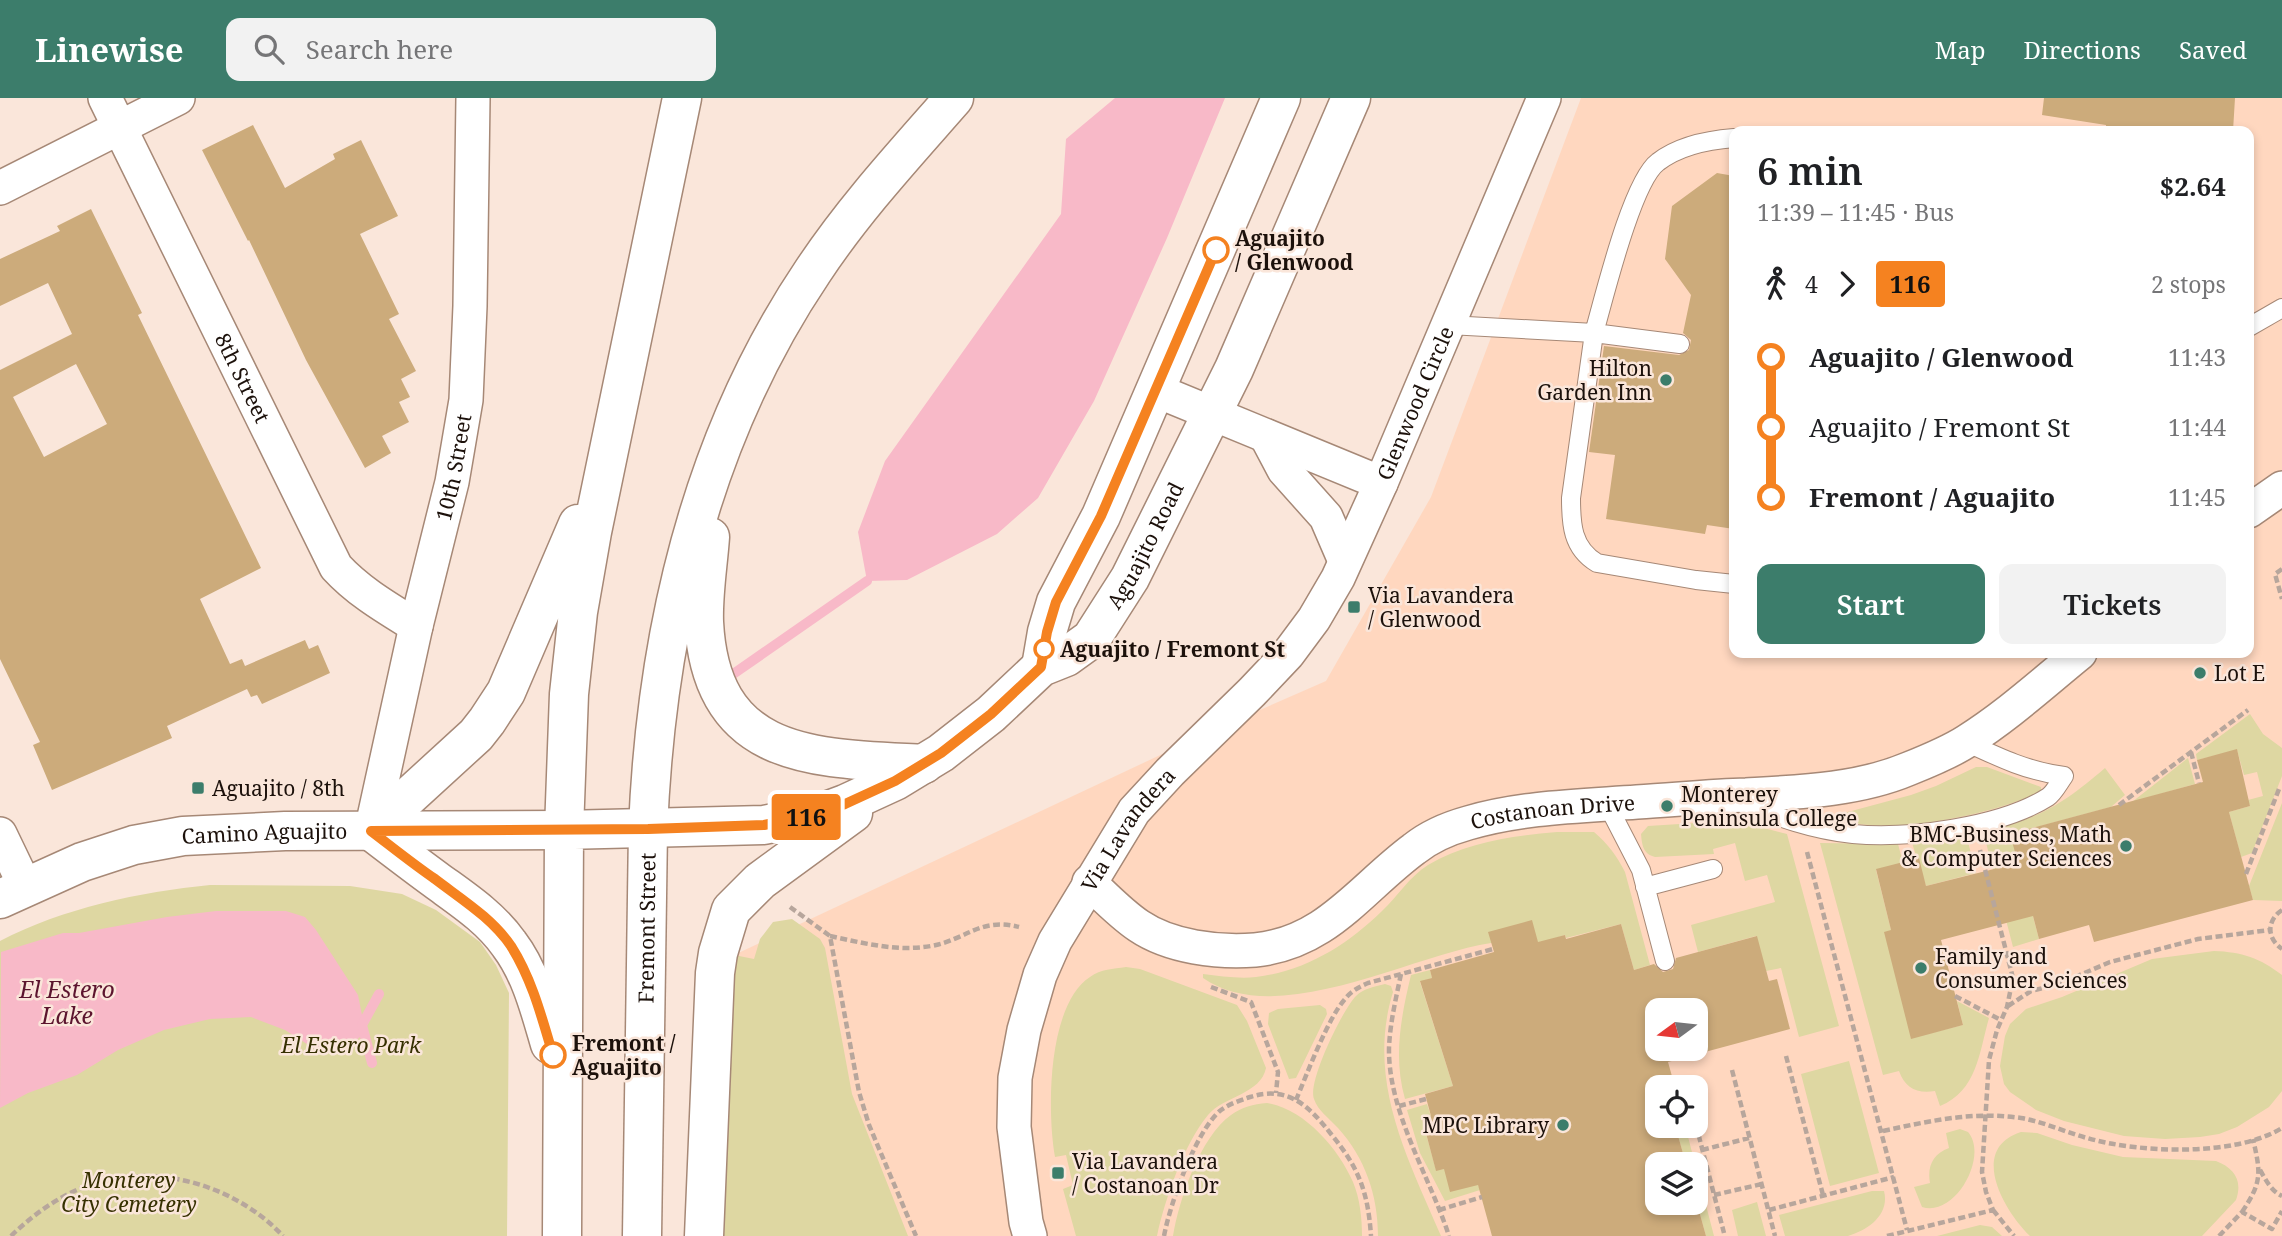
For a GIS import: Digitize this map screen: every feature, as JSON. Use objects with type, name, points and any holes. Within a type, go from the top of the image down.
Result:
[{"type":"main road","points":[[562,1236],[564,830],[573,653],[592,532],[682,98]]},
{"type":"main road","points":[[924,764],[839,759],[797,751],[760,736],[729,709],[719,690],[710,666],[704,620],[719,451],[751,378],[813,271],[873,192],[954,98]]},
{"type":"main road","points":[[1041,667],[1056,602],[1101,516],[1281,98]]},
{"type":"main road","name":"Aguajito Road","points":[[1041,667],[1066,657],[1091,639],[1130,578],[1240,356],[1351,98]]},
{"type":"main road","points":[[561,1082],[538,1002],[524,968],[509,944],[493,925],[466,901],[371,831],[476,735],[497,707],[609,451]]},
{"type":"main road","name":"Fremont Street","points":[[642,1236],[651,760],[668,637],[695,521],[719,451]]},
{"type":"main road","name":"Camino Aguajito","points":[[13,893],[82,862],[159,840],[247,832],[737,827],[792,820],[818,814],[869,794],[924,764],[977,726],[1041,667]]},
{"type":"main road","points":[[704,1236],[715,973],[731,910],[754,886],[783,863],[924,764]]},
{"type":"street","name":"8th Street","points":[[106,98],[336,567],[368,596],[416,626]]},
{"type":"street","points":[[0,188],[178,98]]},
{"type":"street","name":"10th Street","points":[[371,831],[416,626],[452,482],[466,400],[473,98]]},
{"type":"street","name":"Glenwood Circle","points":[[1155,390],[1381,483],[1544,98]]},
{"type":"street","points":[[1266,436],[1284,470],[1326,517],[1345,561]]},
{"type":"street","name":"Via Lavandera","points":[[1030,1236],[1014,1127],[1015,1078],[1024,1030],[1040,975],[1055,941],[1134,811],[1288,654],[1314,620],[1381,483]]},
{"type":"street","points":[[2254,508],[2282,488]]},
{"type":"street","name":"Costanoan Drive","points":[[1089,882],[1129,919],[1151,932],[1199,947],[1228,950],[1255,950],[1283,945],[1313,932],[1350,907],[1415,847],[1468,823],[1607,804],[1788,793],[1851,785],[1906,770],[1966,742],[2074,658]]},
{"type":"street","points":[[0,834],[13,893]]},
{"type":"lane","points":[[1729,138],[1682,148],[1656,163],[1639,188],[1594,333],[1571,523],[1576,542],[1587,557],[1597,563],[1729,583]]},
{"type":"lane","points":[[2254,324],[2282,308]]},
{"type":"lane","points":[[1449,325],[1594,333],[1680,344]]},
{"type":"lane","points":[[1723,796],[1793,823],[1854,834],[1902,835],[1941,831],[2017,811],[2050,796],[2064,776],[2037,773],[1966,742]]},
{"type":"lane","points":[[1607,804],[1641,870],[1665,961]]},
{"type":"lane","points":[[1645,887],[1713,869]]},
{"type":"path","points":[[2282,569],[2275,574],[2282,599]]},
{"type":"path","points":[[2119,805],[2248,710]]},
{"type":"path","points":[[2191,752],[2199,783]]},
{"type":"path","points":[[2246,874],[2279,789],[2282,790]]},
{"type":"path","points":[[1973,824],[2013,978],[2007,1007],[1989,1060],[1982,1172],[1993,1210],[2014,1236]]},
{"type":"path","points":[[1803,840],[1908,1230]]},
{"type":"path","points":[[788,906],[830,936],[884,947],[912,949],[934,946],[986,925],[1003,923],[1019,927]]},
{"type":"path","points":[[2282,909],[2272,919],[2270,930],[2272,939],[2282,948]]},
{"type":"path","points":[[2007,1007],[2031,991],[2059,984],[2110,962],[2186,942],[2270,930]]},
{"type":"path","points":[[830,936],[859,1091],[869,1125],[916,1236]]},
{"type":"path","points":[[1296,1100],[1342,1001],[1354,990],[1368,983],[1493,949]]},
{"type":"path","points":[[1401,974],[1389,1050],[1391,1071],[1413,1152],[1449,1236]]},
{"type":"path","points":[[2013,978],[2031,991]]},
{"type":"path","points":[[1201,984],[1251,1002],[1278,1072],[1276,1093]]},
{"type":"path","points":[[1955,996],[2001,1020]]},
{"type":"path","points":[[1786,1056],[1824,1195]]},
{"type":"path","points":[[1732,1070],[1775,1236]]},
{"type":"path","points":[[1164,1236],[1174,1199],[1211,1122],[1221,1111],[1234,1103],[1262,1093],[1276,1093],[1296,1100],[1325,1126],[1347,1154],[1362,1181],[1369,1206],[1371,1236]]},
{"type":"path","points":[[1399,1107],[1426,1099]]},
{"type":"path","points":[[1883,1131],[1942,1118],[1985,1114],[2042,1123],[2087,1138],[2134,1148],[2188,1149],[2253,1139],[2282,1128]]},
{"type":"path","points":[[1699,1138],[1724,1233]]},
{"type":"path","points":[[1702,1150],[1749,1138]]},
{"type":"path","points":[[2253,1139],[2260,1169],[2267,1182],[2282,1196]]},
{"type":"path","points":[[2219,1236],[2242,1212],[2252,1196],[2260,1169]]},
{"type":"path","points":[[11,1236],[33,1215],[80,1189],[107,1180],[136,1176],[164,1177],[222,1193],[270,1222],[283,1236]]},
{"type":"path","points":[[1769,1210],[1894,1177]]},
{"type":"path","points":[[1714,1195],[1762,1184]]},
{"type":"path","points":[[1439,1210],[1482,1198]]},
{"type":"path","points":[[1887,1236],[1993,1210]]},
{"type":"path","points":[[2272,1236],[2272,1229],[2282,1211]]},
{"type":"path","points":[[2242,1212],[2272,1229]]},
{"type":"shaded area","name":"Monterey Peninsula College","points":[[1581,98],[2282,98],[2282,1236],[723,1236],[734,955],[1205,734],[1326,681],[1431,497]]},
{"type":"green space","points":[[2250,714],[2263,734],[2282,748],[2282,776],[2252,853],[2241,857],[2229,812],[2250,806],[2248,800],[2263,796],[2257,772],[2244,775],[2237,750],[2197,760],[2196,754]]},
{"type":"green space","points":[[2188,758],[2195,784],[2132,802]]},
{"type":"green space","points":[[1976,767],[1987,767],[2041,787],[2041,791],[1971,815],[1942,820],[1885,826],[1841,819],[1844,813],[1911,795]]},
{"type":"green space","points":[[2105,768],[2125,795],[2111,807],[2011,834],[2039,939],[2013,947],[1983,831],[2035,816],[2049,809],[2076,792]]},
{"type":"green space","points":[[2282,803],[2282,901],[2253,900],[2249,886]]},
{"type":"green space","points":[[1727,821],[1787,834],[1839,1026],[1799,1037],[1781,968],[1766,971],[1756,936],[1698,952],[1691,925],[1775,902],[1767,875],[1745,881],[1735,843],[1713,849],[1714,854],[1655,857],[1646,851],[1641,834],[1648,826]]},
{"type":"green space","points":[[1557,832],[1594,832],[1615,855],[1625,872],[1650,965],[1634,970],[1621,924],[1566,938],[1565,935],[1539,942],[1491,943],[1459,950],[1306,993],[1268,996],[1233,992],[1203,978],[1203,974],[1256,977],[1292,969],[1309,962],[1355,935],[1382,911],[1415,875],[1443,857],[1490,841]]},
{"type":"green space","points":[[1966,834],[1976,873],[1926,886],[1912,843]]},
{"type":"green space","points":[[1820,843],[1898,844],[1903,863],[1876,870],[1891,930],[1911,1038],[1963,1025],[1957,1001],[1989,1018],[1975,1070],[1969,1081],[1962,1091],[1940,1106],[1935,1091],[1923,1092],[1908,1086],[1899,1071],[1883,1075]]},
{"type":"green space","name":"El Estero Park","points":[[210,885],[350,886],[402,894],[436,910],[480,942],[496,965],[509,993],[507,1236],[0,1236],[0,941],[50,919],[102,903]]},
{"type":"green space","points":[[792,919],[820,939],[825,948],[852,1094],[908,1236],[718,1236],[734,955],[754,959],[760,939],[773,922]]},
{"type":"green space","points":[[2214,951],[2250,957],[2282,975],[2282,1091],[2269,1107],[2237,1127],[2219,1134],[2165,1139],[2124,1136],[2064,1121],[2036,1110],[2010,1092],[2004,1084],[2000,1066],[2005,1036],[2010,1024],[2026,1009],[2062,997],[2152,959]]},
{"type":"green space","points":[[1126,967],[1140,969],[1237,1005],[1247,1021],[1266,1068],[1257,1084],[1223,1103],[1208,1115],[1199,1127],[1176,1172],[1157,1236],[1076,1236],[1063,1189],[1073,1185],[1066,1155],[1055,1157],[1052,1137],[1051,1088],[1058,1034],[1065,1011],[1076,991],[1090,977],[1107,970]]},
{"type":"green space","points":[[1430,970],[1432,978],[1420,982],[1453,1086],[1405,1099],[1399,1068],[1404,1006],[1411,975]]},
{"type":"green space","points":[[1385,984],[1391,986],[1393,992],[1386,1025],[1384,1056],[1387,1087],[1404,1147],[1441,1236],[1378,1236],[1376,1206],[1363,1165],[1356,1152],[1314,1099],[1313,1090],[1321,1062],[1350,1003],[1362,991]]},
{"type":"green space","points":[[1320,1005],[1326,1009],[1327,1014],[1296,1078],[1289,1079],[1268,1024],[1269,1013],[1278,1009]]},
{"type":"green space","points":[[1849,1061],[1879,1173],[1830,1186],[1801,1074]]},
{"type":"green space","points":[[1267,1103],[1294,1113],[1307,1122],[1338,1156],[1347,1169],[1357,1195],[1362,1236],[1173,1236],[1186,1188],[1210,1138],[1235,1112],[1248,1106]]},
{"type":"green space","points":[[1427,1104],[1431,1116],[1422,1119],[1436,1170],[1444,1169],[1478,1185],[1480,1190],[1445,1201],[1420,1153],[1407,1110]]},
{"type":"green space","points":[[1960,1129],[1968,1132],[1973,1143],[1974,1155],[1965,1183],[1946,1203],[1934,1208],[1922,1207],[1914,1187],[1930,1183],[1932,1161],[1949,1148],[1946,1133]]},
{"type":"green space","points":[[2021,1132],[2037,1133],[2072,1145],[2123,1157],[2216,1161],[2228,1167],[2235,1176],[2238,1186],[2236,1200],[2202,1236],[2030,1236],[2010,1212],[2002,1197],[1994,1166],[1996,1152],[2005,1140]]},
{"type":"green space","points":[[1679,1138],[1688,1138],[1692,1152],[1683,1152]]},
{"type":"green space","points":[[1872,1191],[1884,1191],[1884,1207],[1876,1220],[1863,1230],[1848,1236],[1785,1236],[1779,1215]]},
{"type":"green space","points":[[1757,1202],[1766,1236],[1738,1236],[1732,1210]]},
{"type":"green space","points":[[1708,1213],[1714,1236],[1706,1236],[1700,1215]]},
{"type":"green space","points":[[1980,1225],[1992,1227],[2002,1236],[1937,1236]]},
{"type":"water","points":[[1115,98],[1225,98],[1167,238],[1094,401],[1038,498],[997,534],[907,580],[867,581],[858,532],[885,461],[1061,214],[1066,139]]},
{"type":"water","name":"El Estero Lake","points":[[216,911],[286,911],[305,917],[358,995],[363,1020],[360,1037],[347,1048],[333,1053],[321,1053],[285,1030],[251,1017],[210,1019],[164,1030],[118,1050],[77,1075],[28,1093],[0,1108],[1,952],[63,933],[79,933]]},
{"type":"building","points":[[2044,98],[2235,98],[2233,126],[2106,126],[2042,115]]},
{"type":"building","points":[[253,125],[285,188],[335,159],[333,154],[361,140],[398,216],[360,234],[399,314],[389,319],[416,371],[401,379],[410,397],[399,402],[409,422],[382,436],[391,453],[365,468],[306,360],[249,240],[202,150]]},
{"type":"building","name":"Hilton Garden Inn","points":[[1717,173],[1729,175],[1729,528],[1707,525],[1705,534],[1606,519],[1615,455],[1589,452],[1604,346],[1679,355],[1689,350],[1691,340],[1683,333],[1691,295],[1665,259],[1672,206]]},
{"type":"building","points":[[91,209],[142,313],[138,315],[261,568],[200,599],[230,664],[242,659],[245,666],[305,640],[309,649],[318,645],[330,673],[262,704],[257,695],[251,697],[247,689],[167,726],[172,738],[52,790],[33,745],[40,742],[0,659],[0,370],[72,334],[48,283],[0,306],[0,259],[60,231],[57,226]],"holes":[[[76,364],[107,424],[44,457],[13,397]]]},
{"type":"building","name":"BMC-Business, Math & Computer Sciences","points":[[2237,749],[2250,806],[2229,812],[2253,900],[2094,942],[2089,925],[2039,939],[2033,916],[1941,940],[1963,1025],[1911,1039],[1884,932],[1891,930],[1876,869],[1919,858],[1926,886],[2018,863],[2010,834],[2203,782],[2197,760]]},
{"type":"building","points":[[1532,920],[1538,942],[1565,935],[1566,939],[1621,924],[1634,970],[1654,964],[1663,972],[1673,969],[1676,958],[1757,936],[1769,981],[1777,979],[1790,1029],[1708,1051],[1708,998],[1645,998],[1645,1061],[1672,1061],[1668,1062],[1672,1075],[1645,1075],[1645,1138],[1679,1138],[1683,1152],[1645,1152],[1645,1215],[1700,1215],[1706,1236],[1492,1236],[1478,1185],[1450,1192],[1444,1169],[1436,1171],[1422,1118],[1431,1116],[1425,1094],[1453,1086],[1420,981],[1432,978],[1430,970],[1494,952],[1488,932]]},
{"type":"waterway","points":[[726,679],[867,581]]},
{"type":"waterway","points":[[372,1063],[362,1025],[379,994]]},
{"type":"bus line","name":"116","points":[[553,1055],[538,1002],[524,968],[509,944],[493,925],[466,901],[371,831],[648,829],[764,825],[818,814],[845,804],[895,781],[941,753],[991,714],[1041,667],[1056,602],[1101,516],[1216,250]]},
{"type":"place","name":"Aguajito / Glenwood","points":[[1216,250]]},
{"type":"place","name":"Hilton Garden Inn","points":[[1666,380]]},
{"type":"place","name":"Via Lavandera / Glenwood","points":[[1354,607]]},
{"type":"place","name":"Aguajito / Fremont St","points":[[1044,649]]},
{"type":"place","name":"Lot E","points":[[2200,673]]},
{"type":"place","name":"Aguajito / 8th","points":[[198,788]]},
{"type":"place","name":"Monterey Peninsula College","points":[[1667,806]]},
{"type":"place","name":"BMC-Business, Math & Computer Sciences","points":[[2126,846]]},
{"type":"place","name":"Family and Consumer Sciences","points":[[1921,968]]},
{"type":"place","name":"Fremont / Aguajito","points":[[553,1055]]},
{"type":"place","name":"MPC Library","points":[[1563,1125]]},
{"type":"place","name":"Via Lavandera / Costanoan Dr","points":[[1058,1173]]},
{"type":"park label","name":"Monterey City Cemetery","points":[[129,1192]]}]
